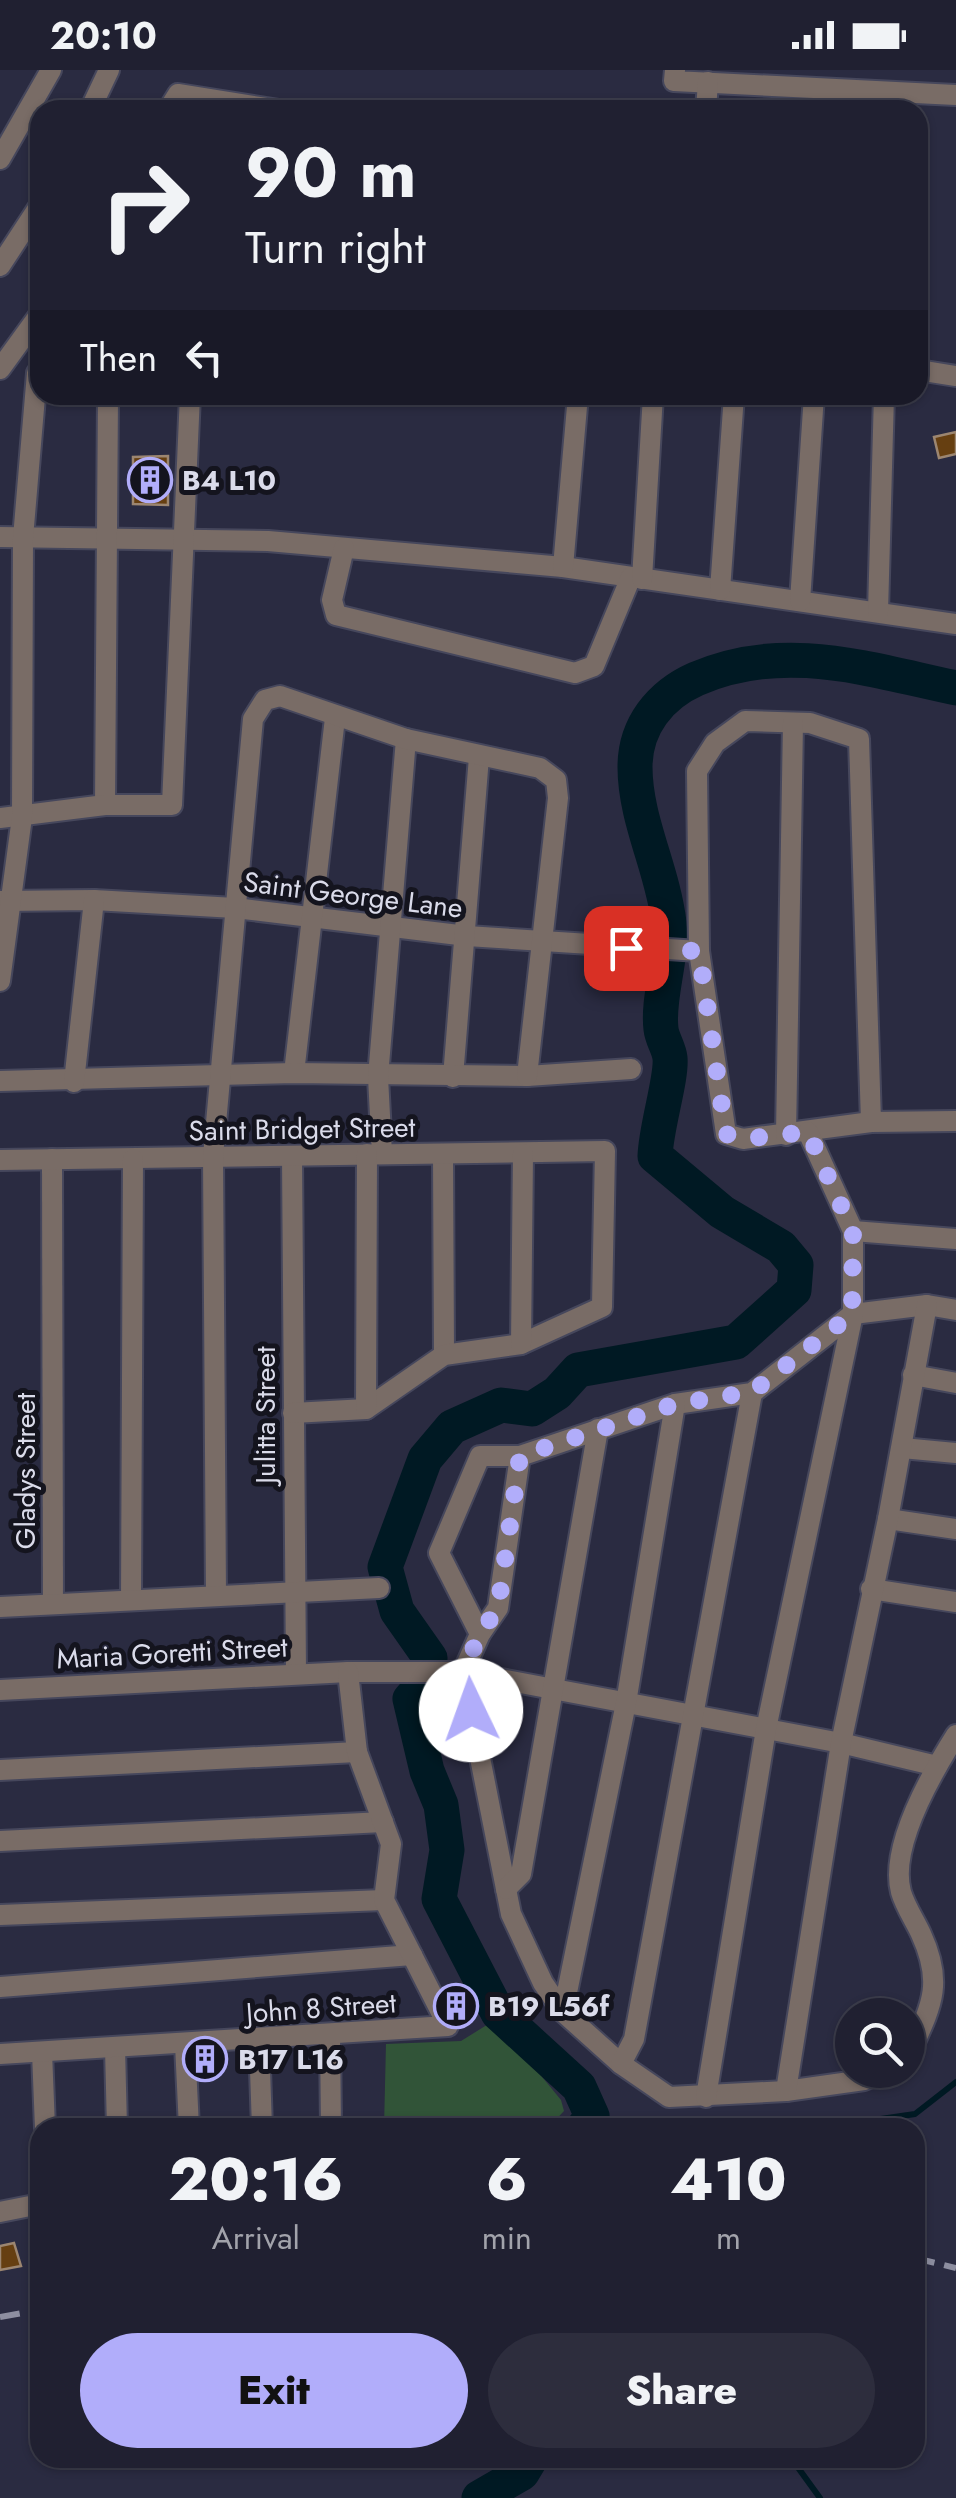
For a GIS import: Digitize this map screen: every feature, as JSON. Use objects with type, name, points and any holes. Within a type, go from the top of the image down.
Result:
[{"type":"street","points":[[33,100],[50,70]]},
{"type":"street","points":[[95,100],[109,70]]},
{"type":"street","points":[[675,70],[674,81],[790,78],[893,93],[956,95]]},
{"type":"street","points":[[893,93],[897,70]]},
{"type":"street","points":[[707,100],[708,82]]},
{"type":"street","points":[[0,160],[30,106]]},
{"type":"street","points":[[0,266],[30,220]]},
{"type":"street","points":[[0,369],[30,328]]},
{"type":"street","points":[[0,369],[30,372]]},
{"type":"street","points":[[928,372],[956,376]]},
{"type":"street","points":[[0,981],[6,901],[22,817],[23,538],[35,405]]},
{"type":"street","points":[[106,805],[108,405]]},
{"type":"street","points":[[0,818],[106,805],[172,805],[190,405]]},
{"type":"street","points":[[562,567],[577,405]]},
{"type":"street","points":[[344,548],[332,600],[336,615],[576,673],[594,666],[637,578],[652,405]]},
{"type":"street","points":[[720,590],[733,405]]},
{"type":"street","points":[[800,601],[813,405]]},
{"type":"street","points":[[878,612],[884,405]]},
{"type":"street","points":[[0,537],[268,540],[562,567],[956,624]]},
{"type":"street","points":[[216,1596],[213,1156],[218,1074],[257,709],[265,700],[280,696],[406,739],[540,768],[556,780],[558,798],[527,1076]]},
{"type":"street","points":[[294,1074],[336,718]]},
{"type":"street","points":[[871,1122],[859,739],[794,722],[745,721],[715,743],[698,771],[694,952],[726,1134],[743,1139],[871,1122],[956,1121]]},
{"type":"street","points":[[786,1136],[794,722]]},
{"type":"street","points":[[366,1409],[378,1077],[406,739]]},
{"type":"street","points":[[453,1077],[479,757]]},
{"type":"street","points":[[74,1082],[94,900]]},
{"type":"street","name":"Saint George Lane","points":[[6,901],[94,900],[235,908],[311,914],[467,936],[540,938],[694,952]]},
{"type":"street","points":[[0,1081],[74,1082],[218,1074],[527,1076],[631,1069]]},
{"type":"street","points":[[706,2098],[766,1730],[852,1314],[853,1232],[808,1132]]},
{"type":"street","name":"Saint Bridget Street","points":[[0,1160],[605,1151],[602,1307],[521,1344]]},
{"type":"street","points":[[293,1413],[366,1409],[444,1355],[521,1344],[523,1154]]},
{"type":"street","points":[[443,1155],[444,1355]]},
{"type":"street","name":"Julitta Street","points":[[292,1156],[296,1674]]},
{"type":"street","name":"Gladys Street","points":[[52,1159],[53,1604]]},
{"type":"street","points":[[132,1600],[133,1159]]},
{"type":"street","points":[[853,1232],[956,1239]]},
{"type":"street","points":[[786,2091],[841,1743],[902,1448],[927,1305]]},
{"type":"street","points":[[480,1634],[439,1554],[480,1456],[520,1456],[675,1404],[752,1392],[852,1314],[927,1305],[956,1310]]},
{"type":"street","points":[[913,1376],[956,1383]]},
{"type":"street","points":[[621,2064],[634,2039],[752,1392]]},
{"type":"street","points":[[564,2012],[626,1703],[675,1404]]},
{"type":"street","points":[[506,1889],[522,1874],[598,1430]]},
{"type":"street","points":[[902,1448],[956,1453]]},
{"type":"street","points":[[520,1456],[498,1608],[480,1634],[463,1672],[511,1914],[543,1983],[564,2012],[621,2064],[669,2097],[706,2098],[835,2084]]},
{"type":"street","points":[[888,1518],[956,1529]]},
{"type":"street","points":[[0,1606],[379,1588]]},
{"type":"street","points":[[871,1589],[956,1602]]},
{"type":"street","name":"Maria Goretti Street","points":[[0,1690],[393,1670],[463,1672],[841,1743],[936,1766]]},
{"type":"street","points":[[0,1914],[384,1900],[391,1844],[357,1752],[348,1672]]},
{"type":"street","points":[[925,2019],[933,2002],[936,1966],[900,1891],[901,1855],[936,1766],[956,1735]]},
{"type":"street","points":[[0,1770],[357,1752]]},
{"type":"street","points":[[0,1840],[383,1822]]},
{"type":"street","name":"John 8 Street","points":[[0,2054],[448,2026],[384,1900]]},
{"type":"street","points":[[0,1987],[412,1956]]},
{"type":"street","points":[[330,2036],[331,2118]]},
{"type":"street","points":[[260,2040],[262,2118]]},
{"type":"street","points":[[186,2044],[189,2118]]},
{"type":"street","points":[[114,2048],[117,2118]]},
{"type":"street","points":[[42,2052],[45,2118]]},
{"type":"street","points":[[0,2212],[30,2206]]},
{"type":"green space","points":[[490,2023],[511,2039],[561,2100],[564,2111],[557,2118],[384,2118],[386,2044],[461,2041]]},
{"type":"building","points":[[956,432],[956,454],[939,458],[934,437]]},
{"type":"building","name":"B4 L10","points":[[168,456],[168,505],[133,504],[133,457]]},
{"type":"building","points":[[14,2243],[21,2266],[0,2270],[0,2246]]},
{"type":"waterway","points":[[590,2118],[579,2087],[498,2013],[439,1899],[447,1850],[441,1805],[427,1771],[410,1699],[425,1682],[430,1658],[397,1611],[385,1567],[425,1459],[452,1427],[501,1405],[532,1409],[557,1393],[578,1370],[736,1342],[794,1290],[796,1265],[781,1247],[722,1212],[655,1156],[670,1067],[660,1017],[669,923],[639,806],[635,767],[639,738],[652,714],[671,694],[696,679],[761,662],[825,662],[956,688]]},
{"type":"waterway","points":[[888,2118],[915,2114],[956,2082]]},
{"type":"waterway","points":[[479,2498],[525,2468]]},
{"type":"waterway","points":[[798,2468],[820,2498]]},
{"type":"railway","points":[[925,2260],[956,2268]]},
{"type":"railway","points":[[0,2317],[30,2312]]},
{"type":"place","name":"B4 L10","points":[[150,480]]},
{"type":"place","name":"B19 L56f","points":[[456,2006]]},
{"type":"place","name":"B17 L16","points":[[205,2059]]},
{"type":"route","points":[[471,1710],[463,1672],[480,1634],[498,1608],[520,1456],[675,1404],[752,1392],[852,1314],[853,1232],[808,1132],[743,1139],[726,1134],[699,951],[626,948]]}]
